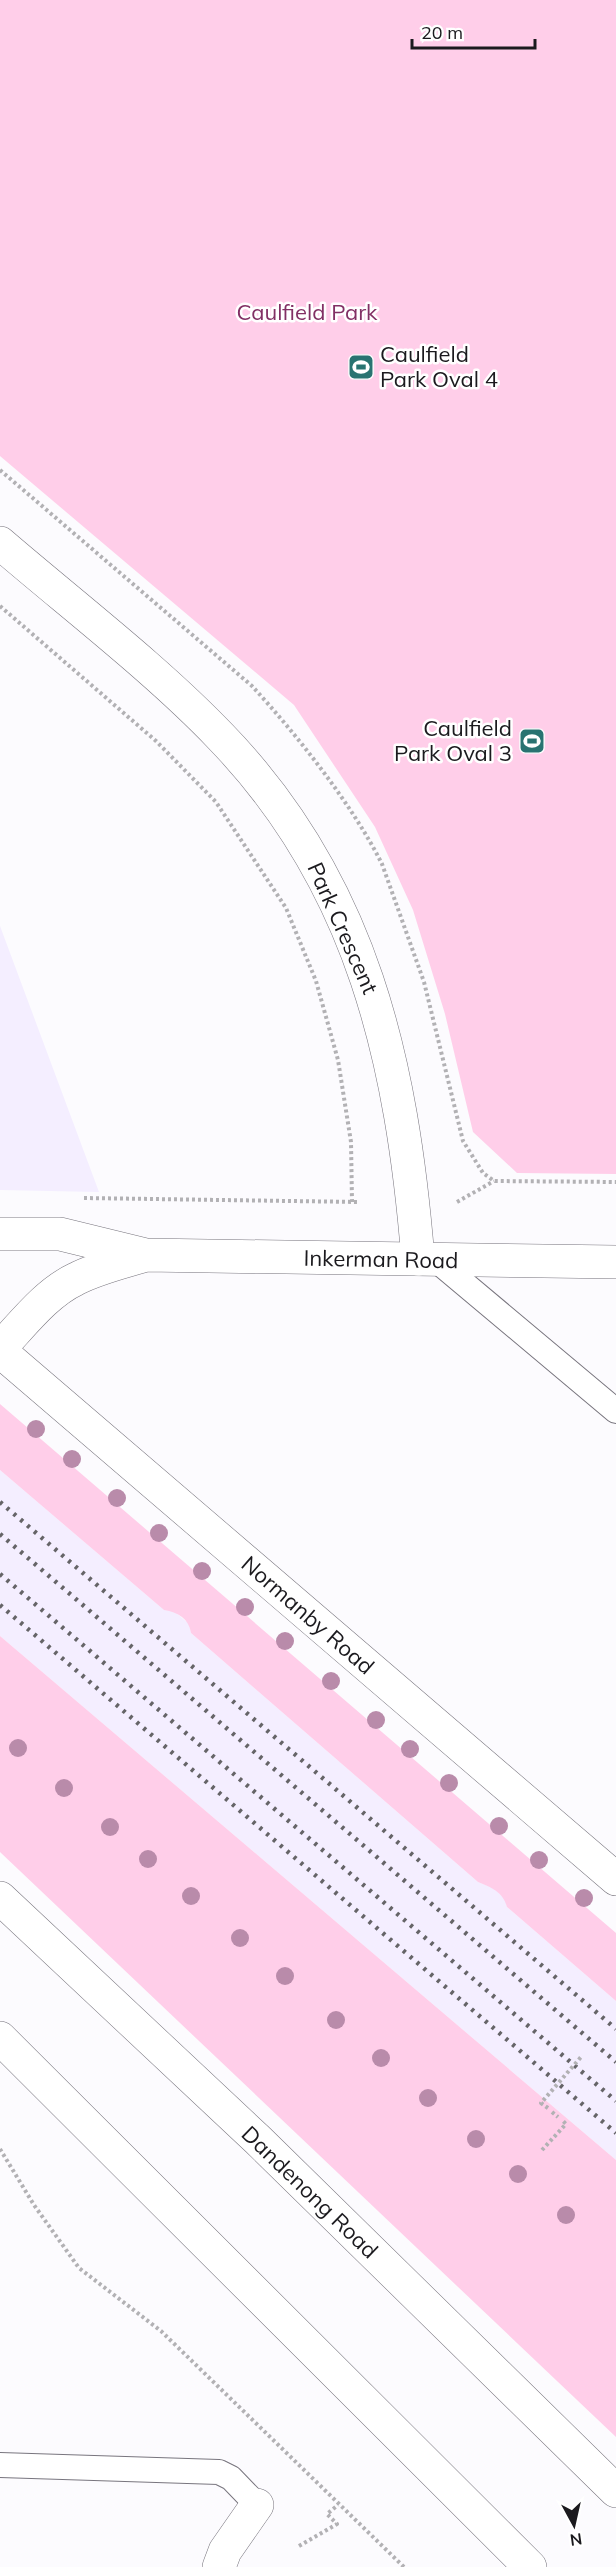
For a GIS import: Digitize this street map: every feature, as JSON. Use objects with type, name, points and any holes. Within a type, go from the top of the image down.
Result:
[{"type":"main road","name":"Park Crescent","points":[[0,543],[220,736],[285,814],[316,863],[339,908],[365,971],[382,1026],[427,1259]]},
{"type":"main road","name":"Inkerman Road","points":[[0,1234],[60,1234],[146,1255],[616,1262]]},
{"type":"main road","name":"Inkerman Road","points":[[0,1349],[41,1305],[66,1285],[77,1278],[146,1255]]},
{"type":"main road","name":"Normanby Road","points":[[0,1349],[616,1879]]},
{"type":"main road","name":"Dandenong Road","points":[[0,1898],[258,2140],[616,2491]]},
{"type":"main road","points":[[0,2038],[530,2567]]},
{"type":"main road","points":[[219,2567],[225,2551],[257,2505]]},
{"type":"lane","points":[[427,1259],[616,1411]]},
{"type":"lane","points":[[0,2465],[219,2472],[231,2478],[257,2505]]},
{"type":"path","points":[[0,606],[156,741],[216,802],[286,908],[316,981],[338,1060],[351,1142],[352,1202]]},
{"type":"path","points":[[457,1202],[494,1181]]},
{"type":"path","points":[[79,1198],[359,1202]]},
{"type":"path","points":[[548,2108],[541,2103],[581,2057]]},
{"type":"path","points":[[542,2150],[566,2124],[552,2112]]},
{"type":"path","points":[[0,2149],[34,2205],[79,2268],[161,2331],[404,2567]]},
{"type":"path","points":[[299,2546],[337,2524],[327,2514],[338,2505]]},
{"type":"shaded area","points":[[0,926],[99,1192],[0,1190]]},
{"type":"shaded area","points":[[0,1470],[164,1610],[174,1611],[189,1624],[191,1633],[478,1882],[493,1888],[505,1898],[507,1907],[616,2001],[616,2160],[0,1636]]},
{"type":"green space","name":"Caulfield Park","points":[[0,0],[616,0],[616,1174],[517,1173],[473,1132],[445,1014],[413,910],[375,827],[294,705],[0,456]]},
{"type":"green space","points":[[0,1404],[616,1933],[616,2001],[507,1907],[499,1894],[478,1882],[191,1633],[182,1617],[164,1610],[0,1470]]},
{"type":"green space","points":[[0,1636],[616,2160],[616,2437],[0,1852]]},
{"type":"railway","points":[[0,1502],[616,2029]]},
{"type":"railway","points":[[0,1534],[616,2062]]},
{"type":"railway","points":[[0,1574],[616,2101]]},
{"type":"railway","points":[[0,1605],[616,2133]]},
{"type":"place","name":"Caulfield Park Oval 4","points":[[361,367]]},
{"type":"place","name":"Caulfield Park Oval 3","points":[[532,741]]}]
